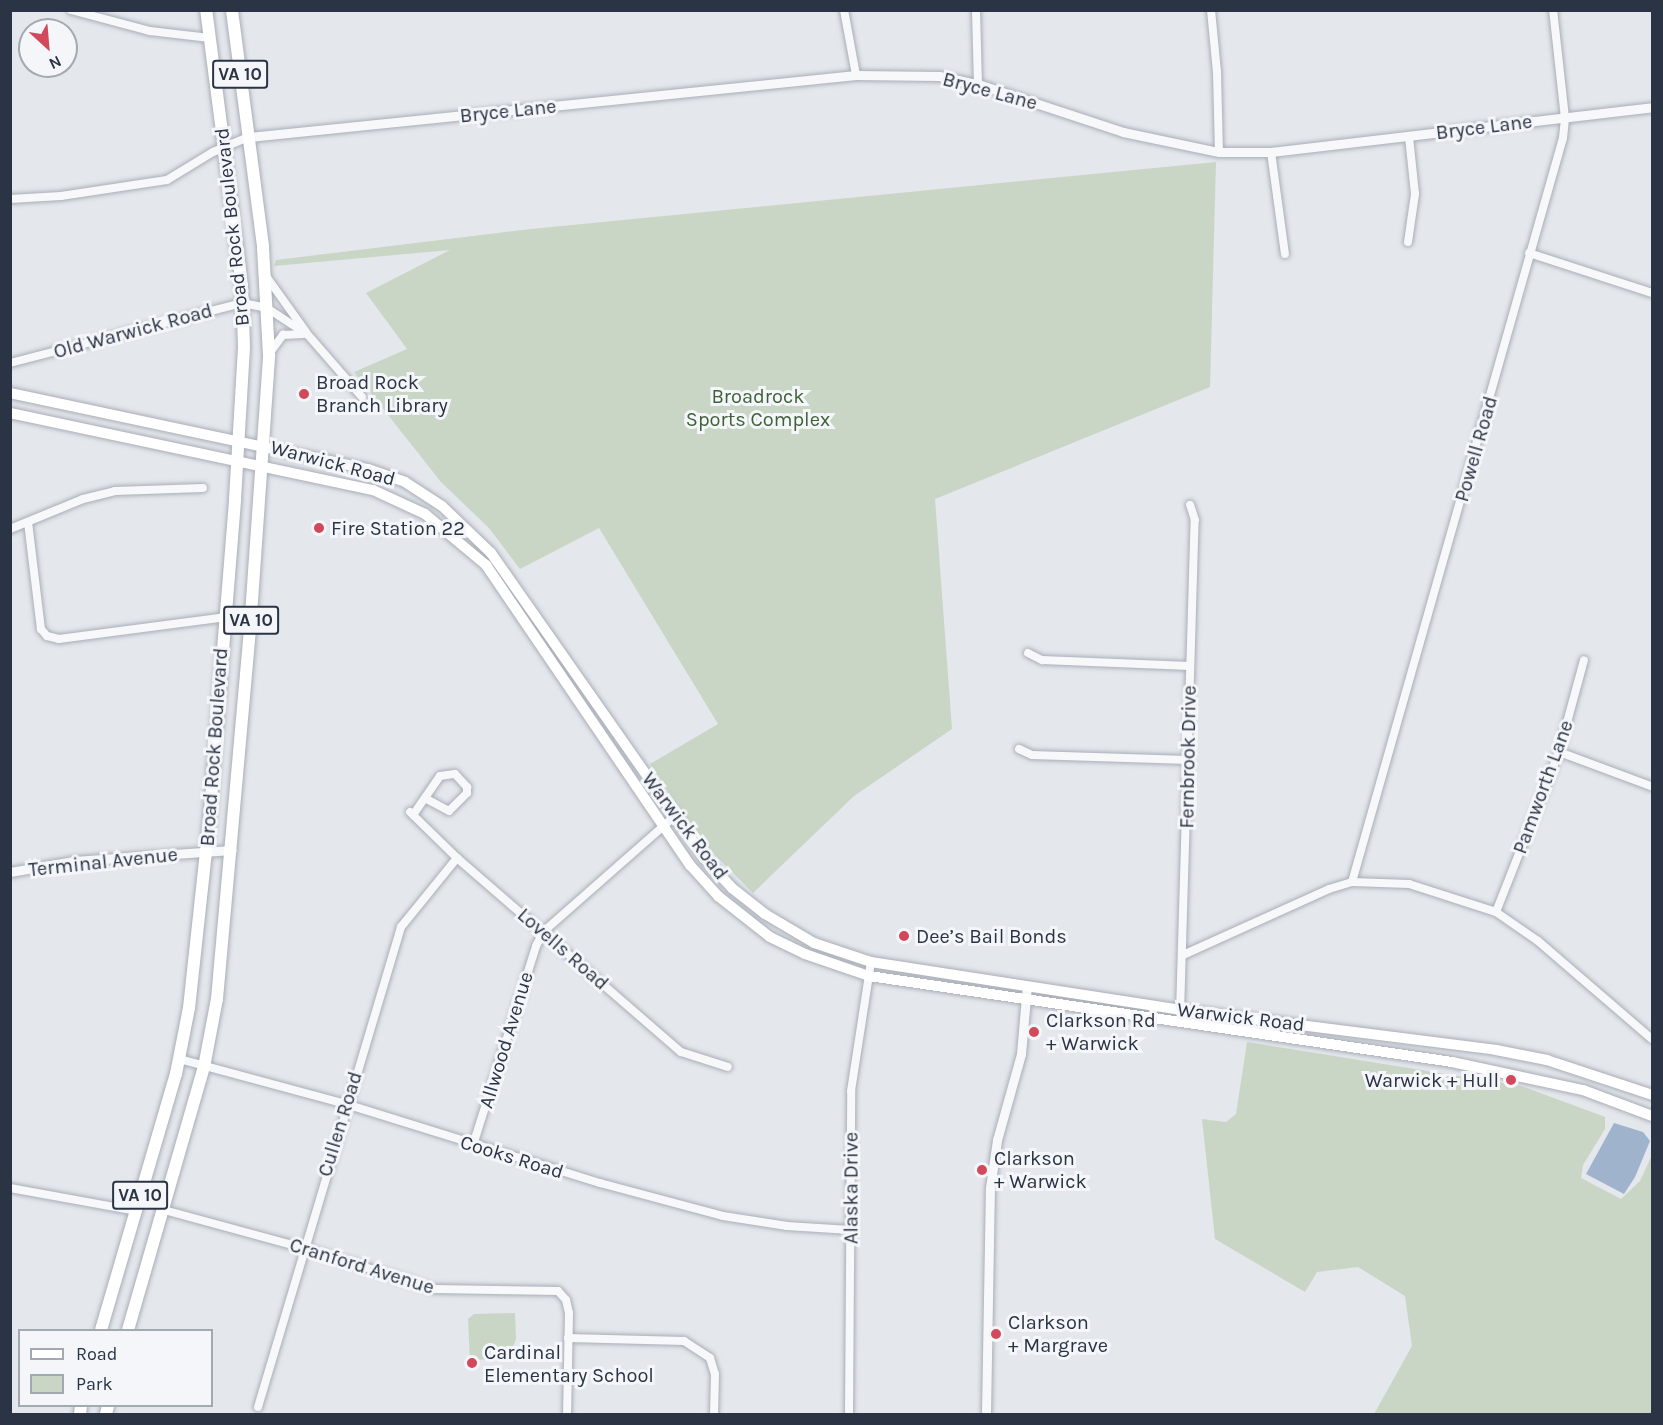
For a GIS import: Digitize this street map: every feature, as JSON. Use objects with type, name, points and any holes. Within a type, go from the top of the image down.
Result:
[{"type":"main road","name":"Broad Rock Boulevard","points":[[101,1329],[179,1059],[196,956],[238,463],[244,347],[242,303],[206,10]]},
{"type":"main road","name":"Broad Rock Boulevard","points":[[128,1329],[204,1067],[217,999],[232,850],[269,355],[265,274],[232,10]]},
{"type":"main road","name":"Warwick Road","points":[[10,393],[239,439],[368,469],[405,482],[471,530],[491,553],[675,816],[732,888],[765,914],[814,943],[871,962],[1027,986],[1180,1016],[1478,1067],[1583,1090],[1653,1116]]},
{"type":"main road","name":"Warwick Road","points":[[10,413],[373,490],[425,514],[473,553],[543,645],[690,865],[718,896],[770,937],[805,954],[869,976],[1026,999],[1496,1050],[1547,1060],[1653,1095]]},
{"type":"street","points":[[71,10],[150,31],[210,38]]},
{"type":"street","points":[[844,10],[856,75]]},
{"type":"street","points":[[976,10],[978,84]]},
{"type":"street","points":[[1211,10],[1219,152]]},
{"type":"street","name":"Powell Road","points":[[1352,882],[1563,138],[1565,118],[1553,10]]},
{"type":"street","name":"Bryce Lane","points":[[249,137],[856,75],[939,76],[978,84],[1123,132],[1219,152],[1271,152],[1653,107]]},
{"type":"street","points":[[10,199],[61,196],[167,180],[224,146],[249,137]]},
{"type":"street","points":[[1408,242],[1415,194],[1409,137]]},
{"type":"street","points":[[1271,152],[1285,254]]},
{"type":"street","points":[[1529,253],[1653,293]]},
{"type":"street","points":[[265,274],[308,335]]},
{"type":"street","name":"Old Warwick Road","points":[[10,363],[242,303],[267,308],[308,335],[362,397]]},
{"type":"street","points":[[269,355],[283,334],[308,335]]},
{"type":"street","points":[[10,529],[115,491],[203,488]]},
{"type":"street","name":"Fernbrook Drive","points":[[1180,1016],[1195,520],[1190,506]]},
{"type":"street","points":[[28,522],[41,629],[59,639],[225,617]]},
{"type":"street","points":[[1028,653],[1042,660],[1190,666]]},
{"type":"street","name":"Pamworth Lane","points":[[1496,912],[1559,752],[1584,660]]},
{"type":"street","points":[[1019,749],[1032,755],[1188,760]]},
{"type":"street","points":[[1559,752],[1651,786]]},
{"type":"street","points":[[448,772],[467,787],[467,794],[448,812],[425,798],[441,776],[448,772]]},
{"type":"street","name":"Lovells Road","points":[[425,798],[412,813],[457,858],[681,1052],[728,1067]]},
{"type":"street","name":"Allwood Avenue","points":[[473,1146],[536,946],[544,931],[675,816]]},
{"type":"street","name":"Terminal Avenue","points":[[10,872],[74,861],[232,850]]},
{"type":"street","name":"Cullen Road","points":[[258,1407],[346,1104],[401,927],[457,858]]},
{"type":"street","points":[[1183,955],[1352,882],[1409,884],[1496,912],[1538,940],[1653,1039]]},
{"type":"street","name":"Alaska Drive","points":[[849,1414],[851,1091],[858,1024],[871,962]]},
{"type":"street","points":[[986,1414],[990,1188],[996,1140],[1021,1054],[1027,986]]},
{"type":"street","name":"Cooks Road","points":[[179,1059],[346,1104],[473,1146],[723,1216],[786,1226],[850,1230]]},
{"type":"street","points":[[10,1188],[136,1211]]},
{"type":"street","name":"Cranford Avenue","points":[[164,1210],[304,1248],[439,1290],[546,1289],[564,1295],[568,1313],[568,1338]]},
{"type":"street","points":[[567,1414],[568,1338],[684,1341],[710,1358],[715,1374],[714,1414]]},
{"type":"green space","name":"Broadrock Sports Complex","points":[[1216,162],[1210,387],[935,499],[952,729],[854,796],[753,893],[703,843],[650,764],[718,724],[599,528],[520,569],[489,528],[441,482],[354,372],[407,349],[366,293],[450,250],[274,266],[276,260],[531,229]]},
{"type":"green space","points":[[1247,1042],[1521,1086],[1605,1117],[1605,1129],[1583,1165],[1581,1178],[1621,1199],[1640,1181],[1652,1155],[1652,1414],[1374,1414],[1412,1346],[1405,1296],[1358,1267],[1317,1272],[1305,1292],[1215,1239],[1202,1119],[1226,1122],[1236,1114]]},
{"type":"green space","points":[[515,1313],[516,1339],[511,1351],[498,1359],[470,1360],[468,1319],[474,1314]]},
{"type":"water","points":[[1614,1123],[1643,1132],[1650,1141],[1635,1177],[1624,1194],[1586,1174]]},
{"type":"place","name":"Broad Rock Branch Library","points":[[304,394]]},
{"type":"place","name":"Fire Station 22","points":[[319,528]]},
{"type":"place","name":"Dee’s Bail Bonds","points":[[904,936]]},
{"type":"place","name":"Clarkson Rd + Warwick","points":[[1034,1032]]},
{"type":"place","name":"Warwick + Hull","points":[[1511,1080]]},
{"type":"place","name":"Clarkson + Warwick","points":[[982,1170]]},
{"type":"place","name":"Clarkson + Margrave","points":[[996,1334]]},
{"type":"place","name":"Cardinal Elementary School","points":[[472,1363]]}]
